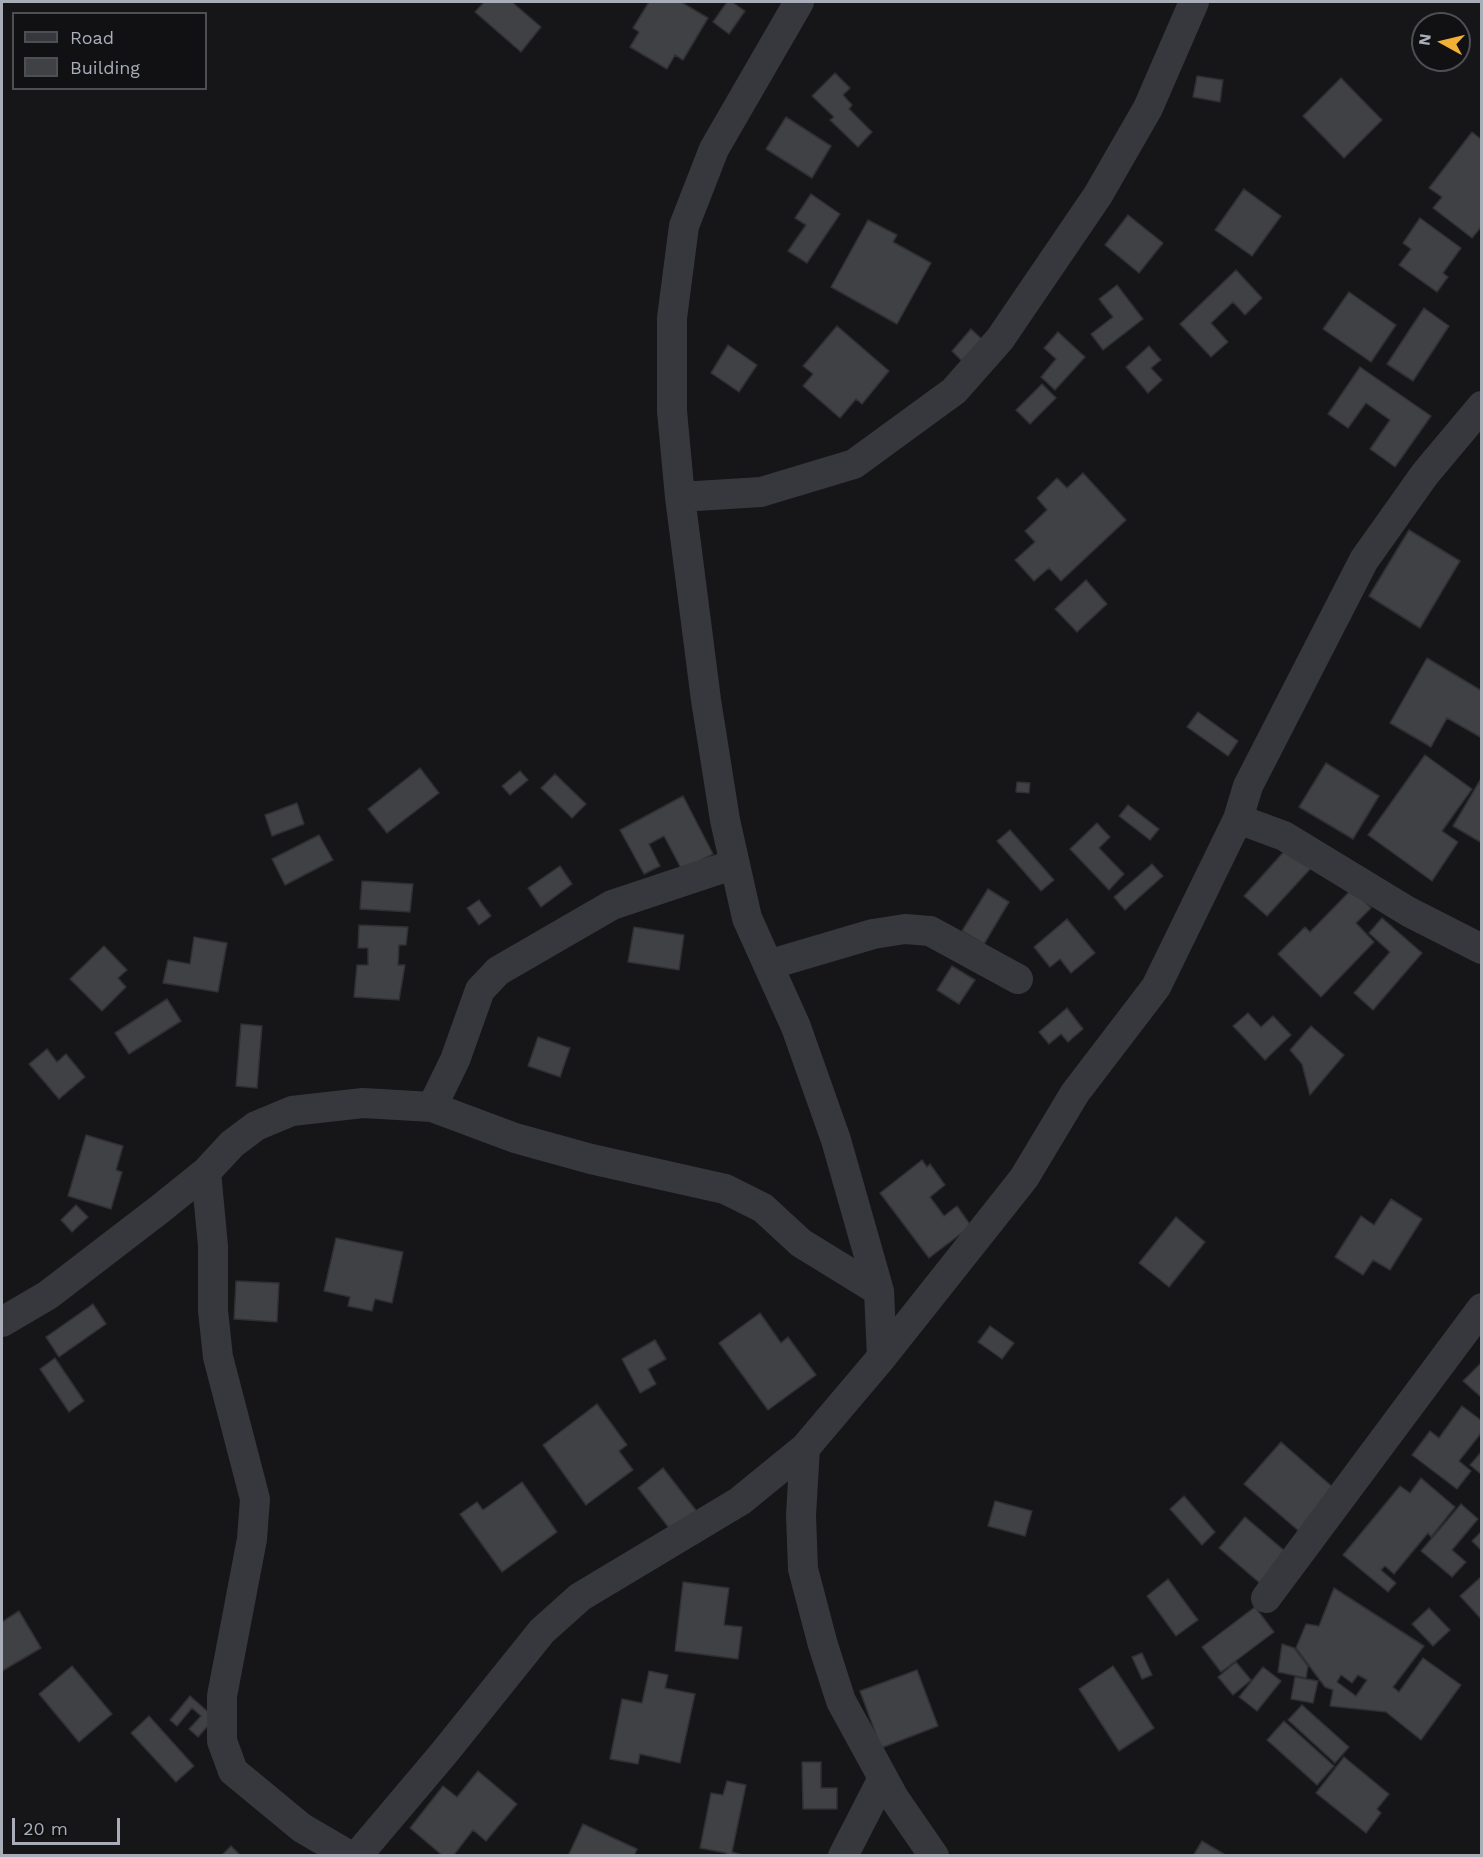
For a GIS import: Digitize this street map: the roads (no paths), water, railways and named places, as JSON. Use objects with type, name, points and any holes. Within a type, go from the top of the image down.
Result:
[{"type":"street","points":[[799,2],[714,149],[684,226],[672,318],[672,411],[680,497],[706,700],[725,820],[747,918],[796,1027],[836,1140],[879,1291],[882,1357]]},
{"type":"street","points":[[680,497],[761,492],[854,464],[954,390],[1000,339],[1098,195],[1148,108],[1194,2]]},
{"type":"street","points":[[357,1856],[542,1631],[580,1597],[741,1501],[805,1448],[882,1357],[1024,1178],[1075,1093],[1156,987],[1238,819],[1248,786],[1364,560],[1425,474],[1482,405]]},
{"type":"street","points":[[1238,819],[1284,836],[1409,912],[1482,949]]},
{"type":"street","points":[[432,1107],[455,1060],[480,990],[498,971],[612,905],[735,864]]},
{"type":"street","points":[[768,965],[873,934],[905,928],[930,932],[1018,979]]},
{"type":"street","points":[[2,1322],[48,1295],[206,1172],[232,1144],[256,1126],[292,1111],[363,1103],[432,1107],[526,1141],[591,1159],[725,1188],[763,1208],[801,1243],[879,1291]]},
{"type":"street","points":[[206,1172],[213,1246],[213,1311],[218,1357],[255,1499],[252,1539],[222,1696],[222,1741],[233,1771],[302,1828],[350,1856]]},
{"type":"street","points":[[1266,1598],[1482,1308]]},
{"type":"street","points":[[805,1448],[801,1515],[803,1569],[842,1701],[883,1778],[934,1856]]},
{"type":"street","points":[[843,1856],[883,1778]]}]
